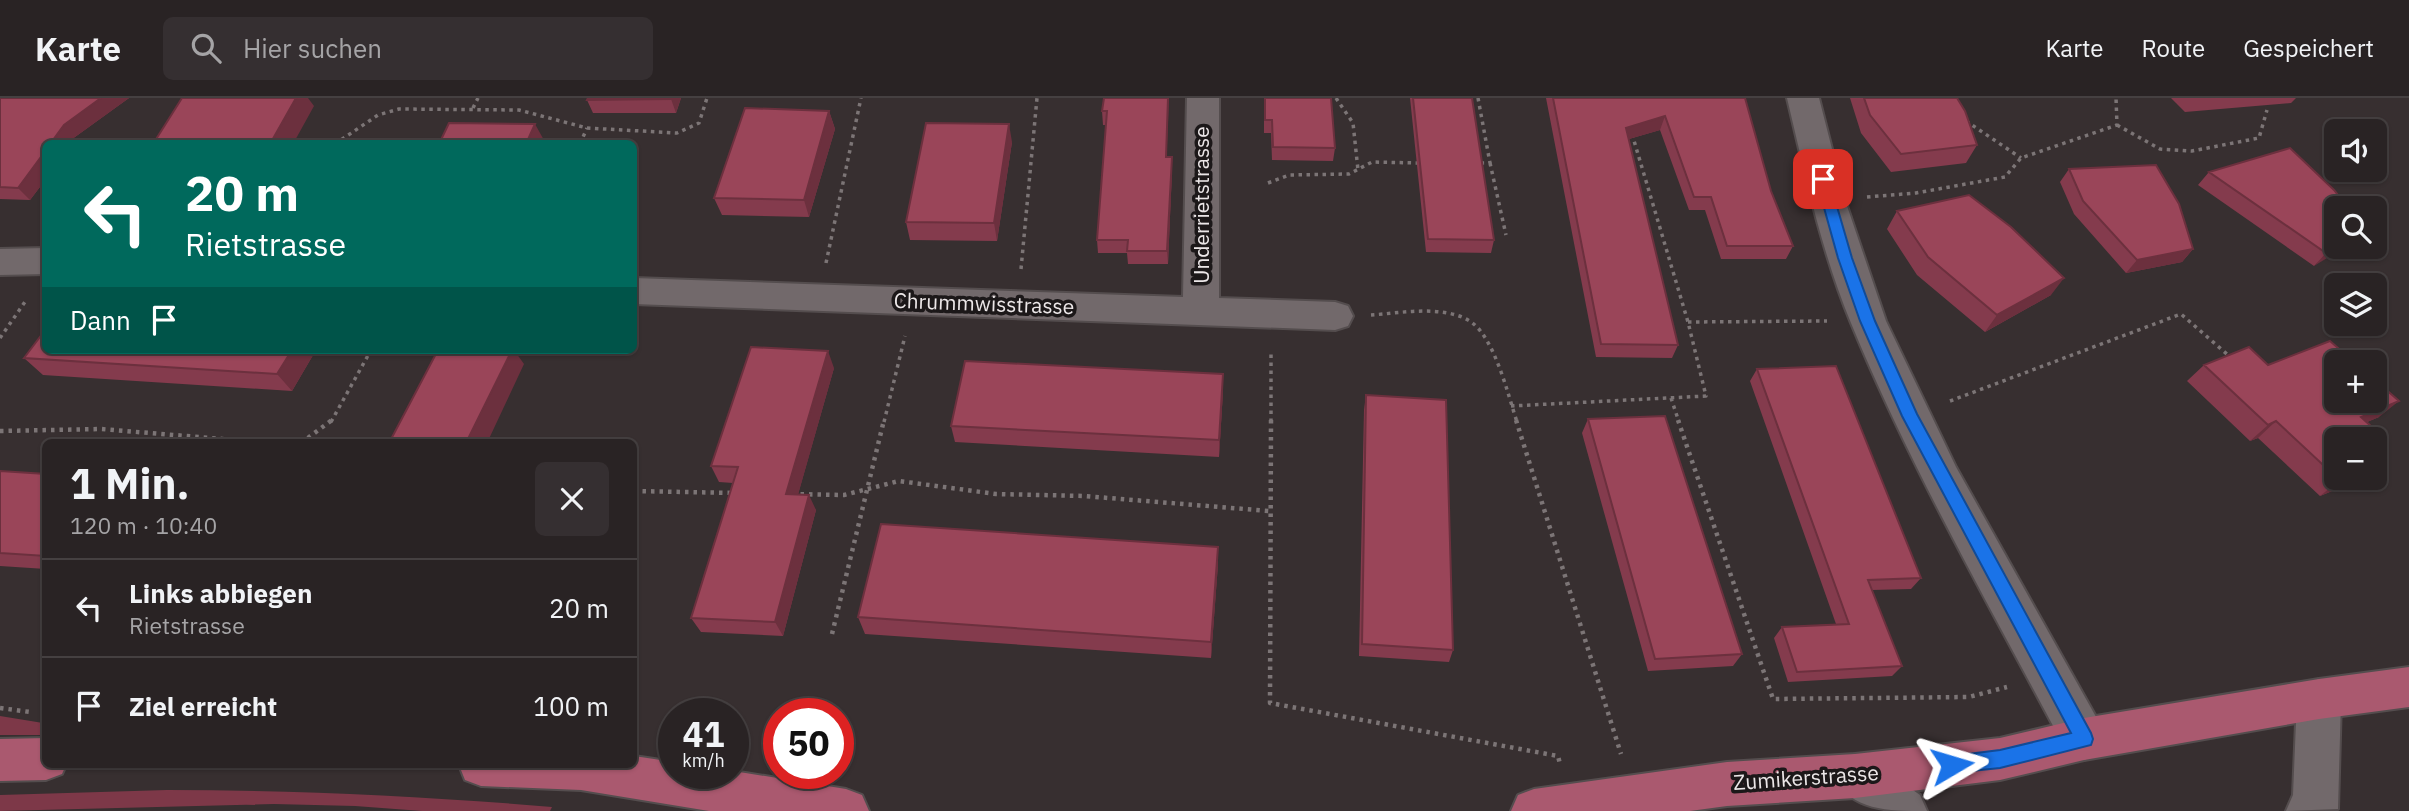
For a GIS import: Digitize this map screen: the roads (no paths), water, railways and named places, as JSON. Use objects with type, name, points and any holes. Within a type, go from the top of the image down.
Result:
[{"type":"main road","name":"Zumikerstrasse","points":[[1553,808],[1727,783],[1854,776],[2000,759],[2084,739],[2319,699],[2409,687]]},
{"type":"main road","points":[[0,760],[42,759]]},
{"type":"main road","points":[[556,768],[581,769],[717,802],[846,811]]},
{"type":"street","name":"Underrietstrasse","points":[[1201,311],[1203,98]]},
{"type":"street","points":[[1803,98],[1828,200],[1868,321],[1910,416],[2084,739]]},
{"type":"street","points":[[0,262],[42,261]]},
{"type":"street","name":"Chrummwisstrasse","points":[[637,292],[1335,316]]},
{"type":"street","points":[[2309,811],[2315,809],[2319,699]]},
{"type":"street","points":[[1854,776],[1904,811]]}]
